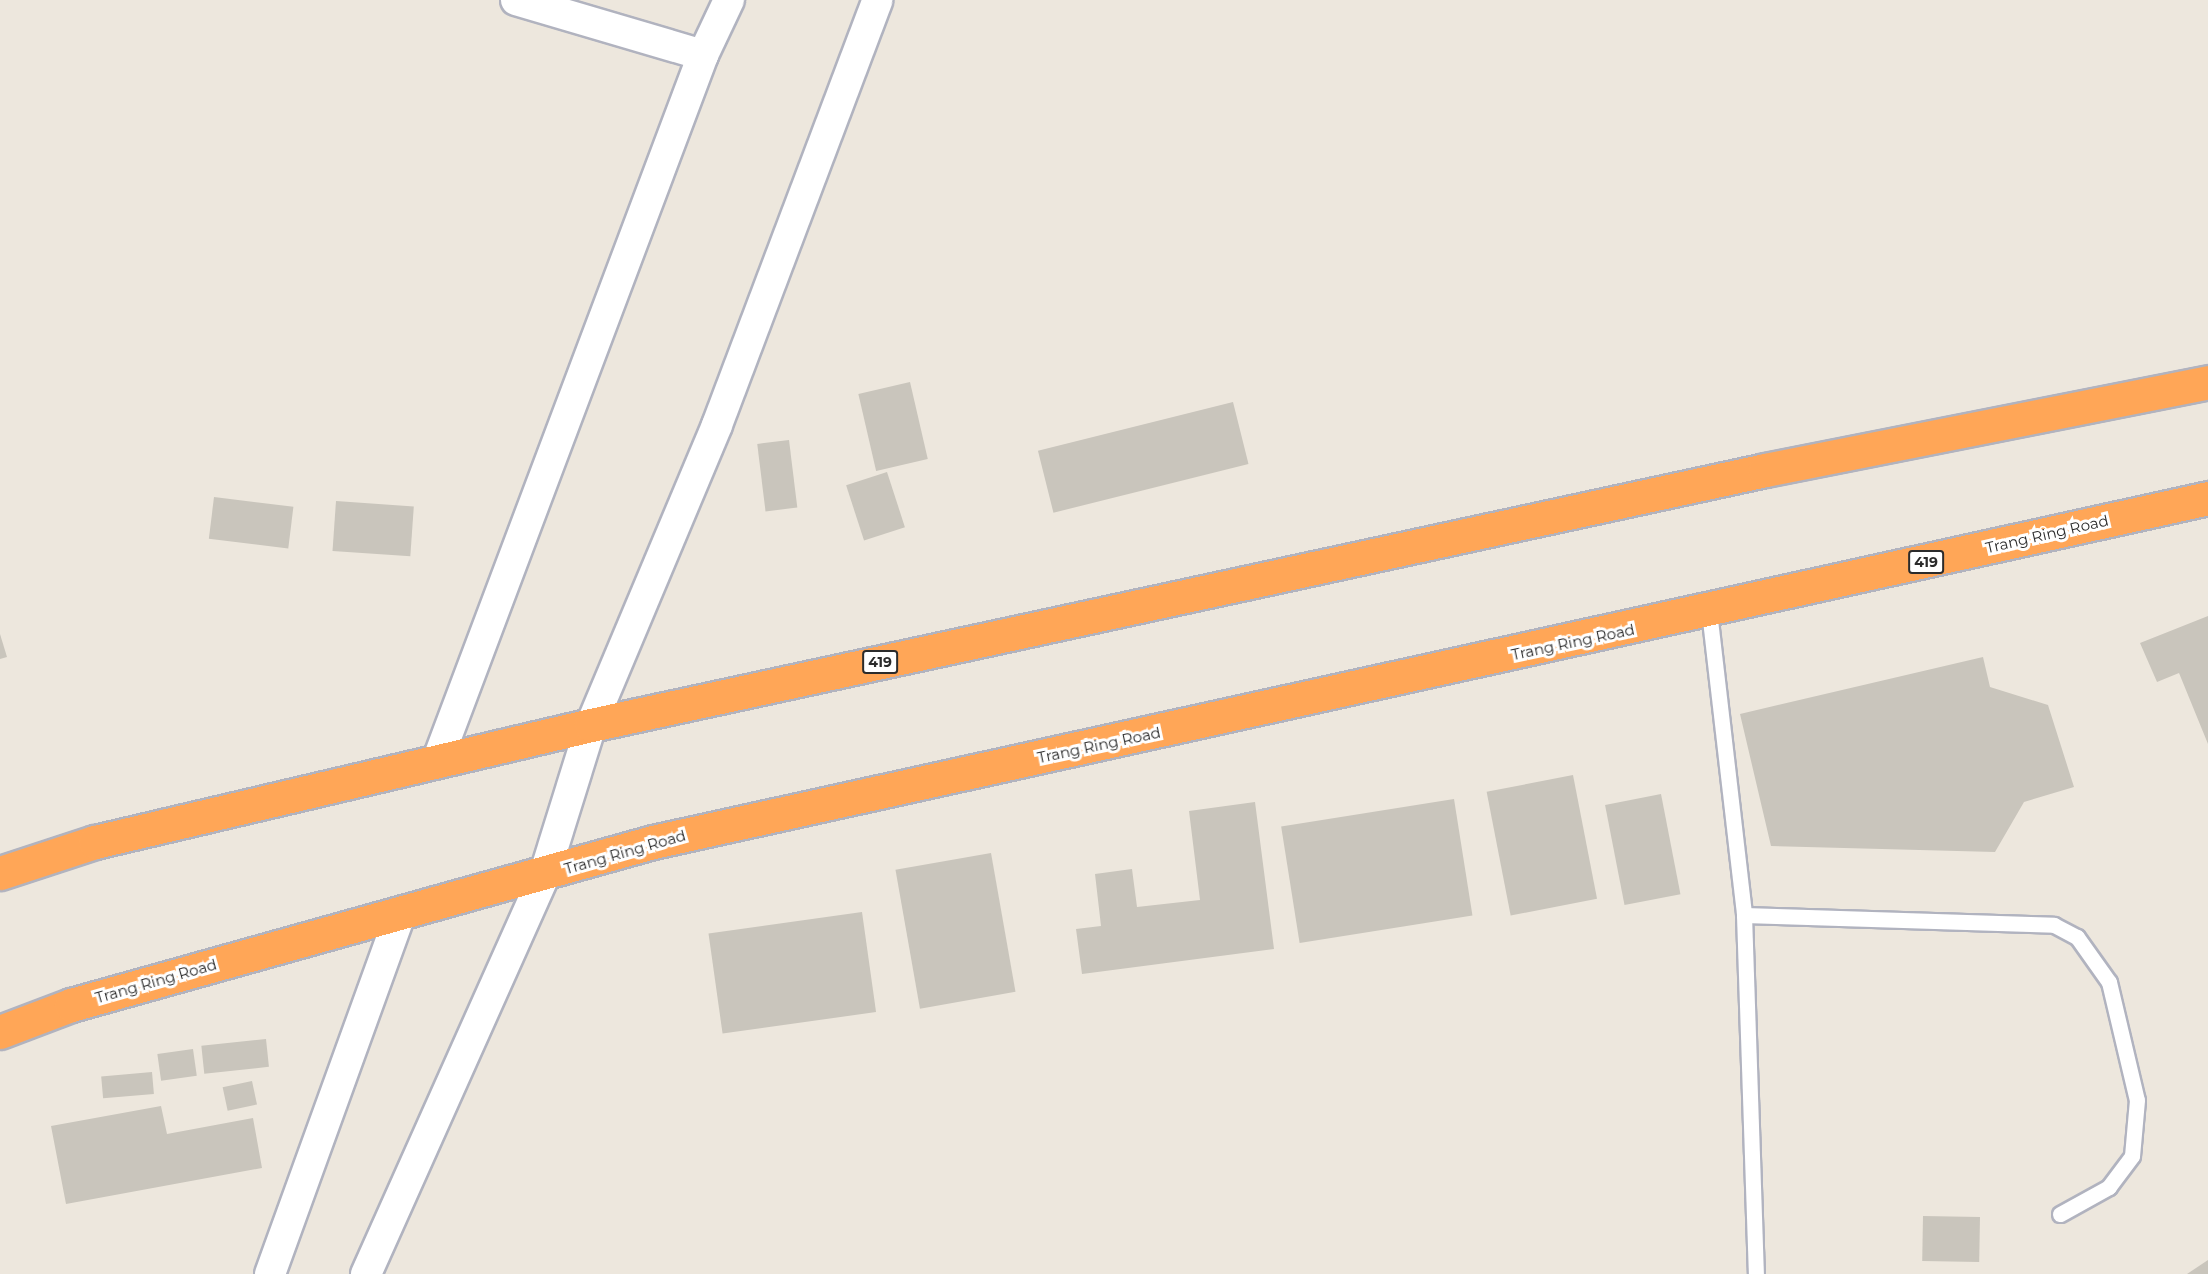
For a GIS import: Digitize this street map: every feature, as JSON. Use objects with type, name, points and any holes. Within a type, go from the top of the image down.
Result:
[{"type":"highway","name":"419","points":[[0,873],[95,842],[438,759],[1765,470],[2208,382]]},
{"type":"highway","name":"Trang Ring Road","points":[[0,1032],[71,1005],[401,912],[544,876],[653,842],[1709,611],[2208,498]]},
{"type":"street","points":[[516,0],[703,55]]},
{"type":"street","points":[[438,759],[703,55],[729,0]]},
{"type":"street","points":[[366,1274],[544,876],[591,725],[717,425],[878,0]]},
{"type":"street","points":[[270,1274],[401,912]]},
{"type":"lane","points":[[1709,611],[1744,915],[1756,1274]]},
{"type":"lane","points":[[1744,915],[2054,925],[2077,937],[2109,982],[2137,1100],[2132,1156],[2109,1188],[2060,1214]]},
{"type":"building","points":[[910,382],[928,459],[876,471],[858,394]]},
{"type":"building","points":[[1233,402],[1248,464],[1053,513],[1038,451]]},
{"type":"building","points":[[789,440],[797,507],[766,511],[757,444]]},
{"type":"building","points":[[887,472],[905,527],[864,540],[846,485]]},
{"type":"building","points":[[214,497],[293,507],[288,548],[209,539]]},
{"type":"building","points":[[336,501],[414,506],[410,556],[333,551]]},
{"type":"building","points":[[2208,616],[2208,744],[2179,673],[2157,682],[2140,643]]},
{"type":"building","points":[[0,634],[7,657],[0,659]]},
{"type":"building","points":[[1983,657],[1990,687],[2048,705],[2074,787],[2024,802],[1995,852],[1771,846],[1740,714]]},
{"type":"building","points":[[1573,775],[1597,899],[1511,915],[1487,792]]},
{"type":"building","points":[[1661,794],[1680,894],[1625,905],[1605,805]]},
{"type":"building","points":[[1454,799],[1472,916],[1300,943],[1281,826]]},
{"type":"building","points":[[1255,802],[1274,949],[1082,974],[1076,929],[1101,926],[1095,874],[1132,869],[1137,907],[1200,900],[1189,811]]},
{"type":"building","points":[[991,853],[1015,992],[920,1009],[895,870]]},
{"type":"building","points":[[862,912],[876,1012],[723,1034],[709,934]]},
{"type":"building","points":[[266,1039],[269,1067],[204,1074],[201,1046]]},
{"type":"building","points":[[193,1049],[197,1076],[161,1081],[157,1054]]},
{"type":"building","points":[[152,1072],[154,1094],[103,1098],[101,1076]]},
{"type":"building","points":[[252,1081],[257,1104],[228,1111],[223,1087]]},
{"type":"building","points":[[161,1106],[167,1134],[253,1118],[262,1168],[66,1204],[51,1126]]},
{"type":"building","points":[[1923,1216],[1980,1217],[1979,1262],[1922,1261]]},
{"type":"building","points":[[2208,1260],[2208,1274],[2187,1274]]}]
